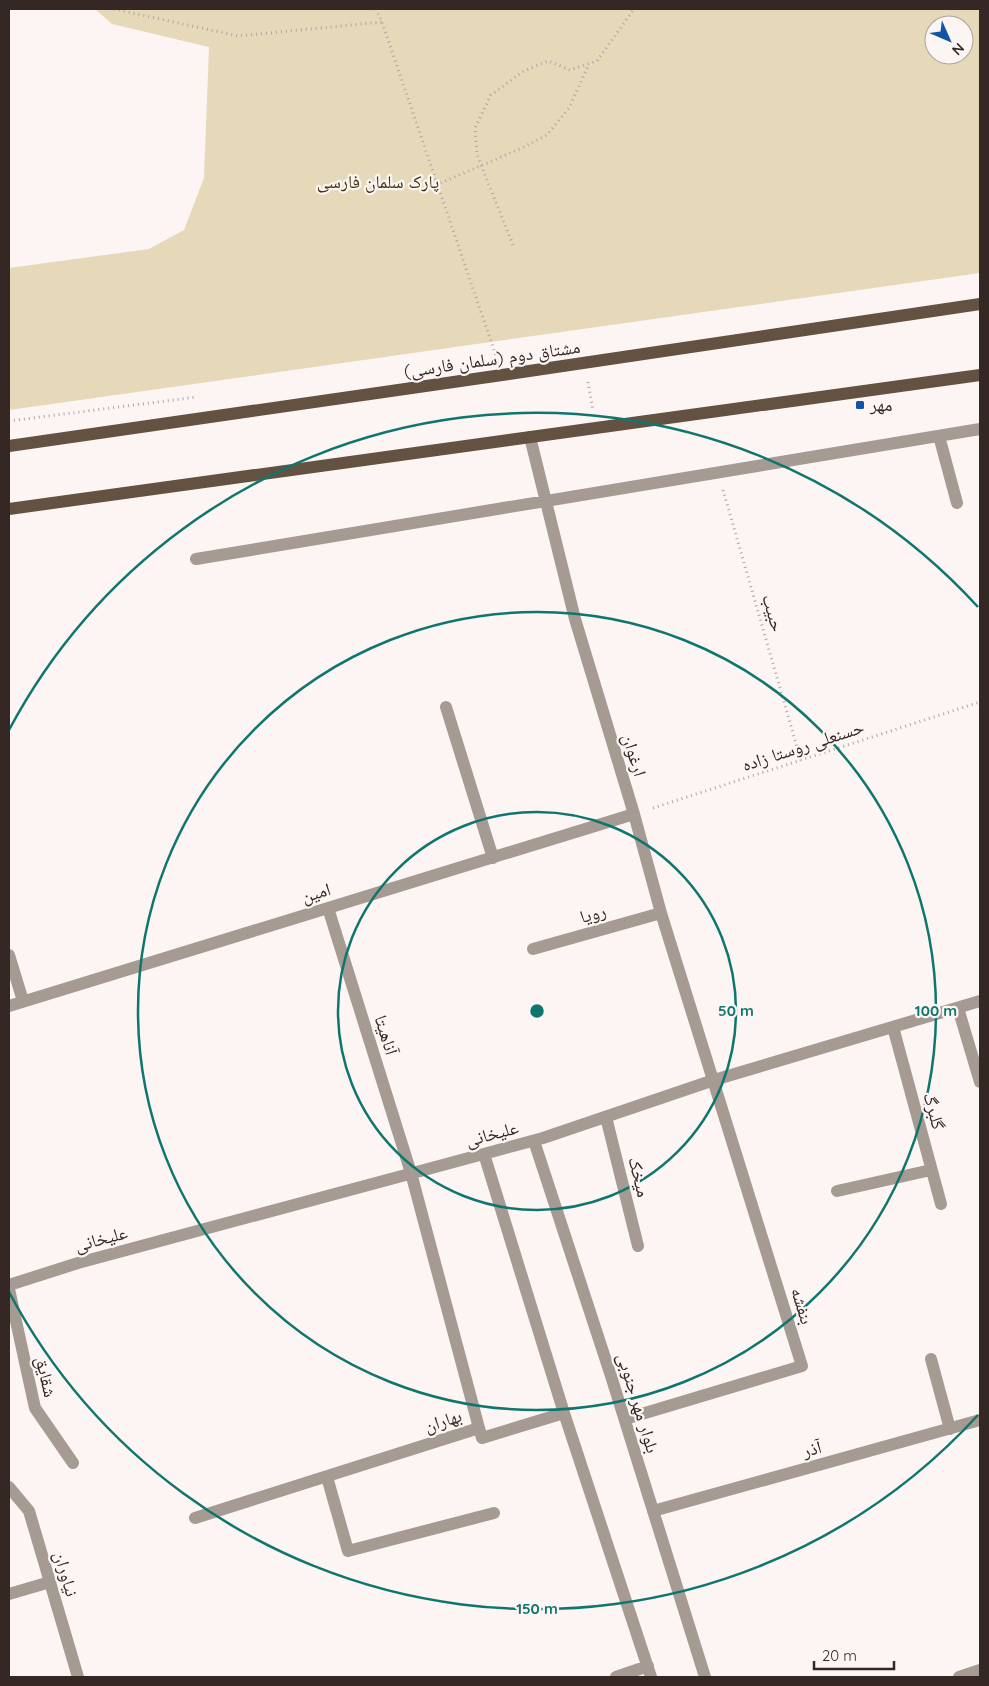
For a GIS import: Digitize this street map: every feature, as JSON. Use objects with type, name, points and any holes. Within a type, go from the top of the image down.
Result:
[{"type":"main road","name":"مشتاق دوم (سلمان فارسی)","points":[[9,446],[980,304]]},
{"type":"main road","points":[[9,509],[980,375]]},
{"type":"street","points":[[196,559],[980,429]]},
{"type":"street","name":"ارغوان","points":[[530,436],[575,619],[634,814],[661,913],[714,1080]]},
{"type":"street","points":[[939,436],[957,503]]},
{"type":"street","points":[[446,707],[493,858]]},
{"type":"street","name":"امین","points":[[9,1006],[634,814]]},
{"type":"street","name":"آناهیتا","points":[[328,908],[411,1173]]},
{"type":"street","name":"رویا","points":[[533,949],[661,913]]},
{"type":"street","points":[[9,954],[23,1001]]},
{"type":"street","name":"علیخانی","points":[[9,1285],[78,1263],[534,1141],[714,1080],[980,1001]]},
{"type":"street","points":[[958,1008],[980,1082]]},
{"type":"street","name":"گلبرگ","points":[[893,1027],[941,1204]]},
{"type":"street","name":"بنفشه","points":[[625,1419],[802,1366],[714,1080]]},
{"type":"street","name":"میخک","points":[[606,1117],[638,1246]]},
{"type":"street","name":"بلوار مهر جنوبی","points":[[534,1141],[625,1419],[705,1677]]},
{"type":"street","points":[[484,1154],[564,1413],[649,1671],[616,1677]]},
{"type":"street","points":[[837,1191],[931,1170]]},
{"type":"street","name":"بهاران","points":[[195,1518],[479,1428],[411,1173]]},
{"type":"street","name":"شقایق","points":[[9,1289],[35,1408],[73,1462]]},
{"type":"street","points":[[931,1359],[950,1430]]},
{"type":"street","points":[[479,1428],[482,1438],[564,1413]]},
{"type":"street","name":"آذر","points":[[653,1511],[950,1430],[980,1420]]},
{"type":"street","points":[[327,1476],[348,1550],[494,1513]]},
{"type":"street","name":"نیاوران","points":[[9,1487],[29,1511],[78,1677]]},
{"type":"street","points":[[9,1594],[50,1582]]},
{"type":"street","points":[[958,1677],[980,1670]]},
{"type":"path","points":[[114,9],[238,36],[382,22]]},
{"type":"path","points":[[376,9],[502,375]]},
{"type":"path","points":[[512,245],[477,155],[475,128],[491,95],[522,72],[548,62],[570,70],[597,61],[634,9]]},
{"type":"path","points":[[436,185],[547,135],[569,108],[589,64]]},
{"type":"path","points":[[584,363],[596,428]]},
{"type":"path","name":"حبیب","points":[[718,472],[801,761]]},
{"type":"path","name":"حسنعلی روستا زاده","points":[[634,814],[980,702]]},
{"type":"green space","name":"پارک سلمان فارسی","points":[[95,9],[980,9],[980,273],[9,410],[9,268],[149,249],[184,230],[204,178],[209,47],[112,24]]},
{"type":"place","name":"مهر","points":[[860,405]]}]
